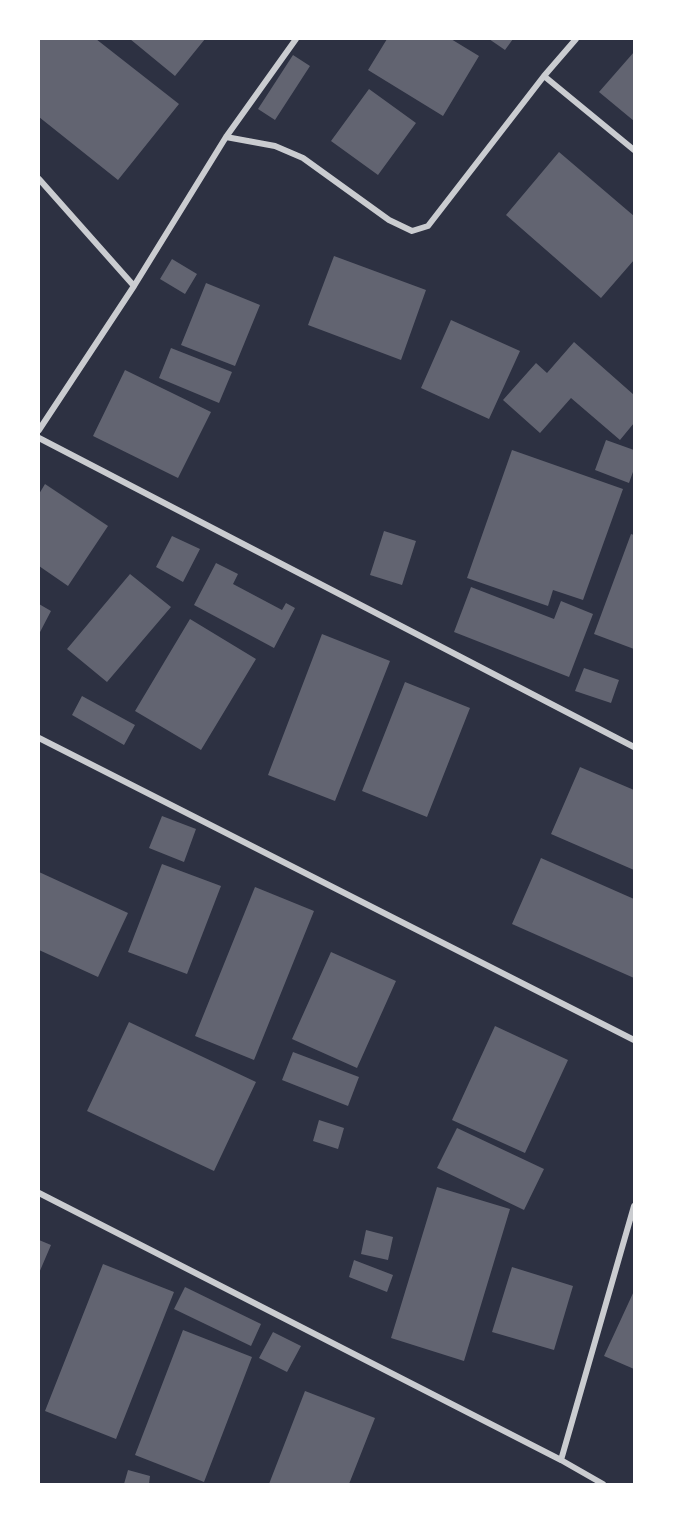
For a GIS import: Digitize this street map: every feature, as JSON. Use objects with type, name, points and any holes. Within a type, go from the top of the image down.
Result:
[{"type":"street","points":[[39,430],[134,285],[225,137],[296,39]]},
{"type":"street","points":[[225,137],[275,146],[303,158],[389,220],[412,231],[428,226],[544,76],[576,39]]},
{"type":"street","points":[[544,76],[634,150]]},
{"type":"street","points":[[39,179],[134,285]]},
{"type":"street","points":[[39,438],[634,747]]},
{"type":"street","points":[[39,738],[634,1040]]},
{"type":"street","points":[[39,1193],[561,1460],[603,1484]]},
{"type":"street","points":[[561,1460],[634,1206]]},
{"type":"building","points":[[39,39],[96,39],[179,104],[118,180],[39,117]]},
{"type":"building","points":[[130,39],[205,39],[175,76]]},
{"type":"building","points":[[387,39],[451,39],[479,56],[443,116],[368,70]]},
{"type":"building","points":[[489,39],[513,39],[505,50]]},
{"type":"building","points":[[634,52],[634,121],[599,92]]},
{"type":"building","points":[[293,55],[310,66],[275,120],[258,109]]},
{"type":"building","points":[[369,89],[416,123],[378,175],[331,141]]},
{"type":"building","points":[[559,152],[634,216],[634,260],[601,298],[506,215]]},
{"type":"building","points":[[334,256],[426,290],[401,360],[308,325]]},
{"type":"building","points":[[172,259],[197,274],[185,294],[160,279]]},
{"type":"building","points":[[206,283],[260,305],[235,366],[181,345]]},
{"type":"building","points":[[451,320],[520,351],[489,419],[421,388]]},
{"type":"building","points":[[574,342],[634,395],[634,423],[620,440],[571,398],[540,433],[503,400],[536,363],[547,373]]},
{"type":"building","points":[[171,348],[232,372],[219,403],[159,378]]},
{"type":"building","points":[[125,370],[211,412],[178,478],[93,436]]},
{"type":"building","points":[[606,440],[634,450],[634,469],[629,483],[595,470]]},
{"type":"building","points":[[512,450],[623,489],[583,600],[553,590],[548,606],[467,578]]},
{"type":"building","points":[[45,484],[108,526],[68,586],[39,566],[39,494]]},
{"type":"building","points":[[384,531],[416,541],[402,585],[370,575]]},
{"type":"building","points":[[631,534],[634,535],[634,649],[594,634]]},
{"type":"building","points":[[172,536],[200,549],[183,582],[156,567]]},
{"type":"building","points":[[216,563],[238,574],[233,584],[282,610],[286,603],[295,608],[274,648],[194,605]]},
{"type":"building","points":[[130,574],[171,607],[107,682],[67,649]]},
{"type":"building","points":[[471,587],[554,619],[561,601],[593,614],[569,677],[454,632]]},
{"type":"building","points":[[39,604],[51,611],[39,634]]},
{"type":"building","points":[[190,619],[256,659],[201,750],[135,711]]},
{"type":"building","points":[[322,634],[390,661],[335,801],[268,775]]},
{"type":"building","points":[[584,668],[619,680],[611,703],[575,691]]},
{"type":"building","points":[[405,682],[470,708],[427,817],[362,791]]},
{"type":"building","points":[[82,696],[135,725],[124,745],[72,715]]},
{"type":"building","points":[[580,767],[634,790],[634,870],[551,834]]},
{"type":"building","points":[[162,816],[196,829],[184,862],[149,848]]},
{"type":"building","points":[[541,858],[634,899],[634,978],[512,924]]},
{"type":"building","points":[[162,864],[221,886],[187,974],[128,952]]},
{"type":"building","points":[[39,872],[128,913],[98,977],[39,950]]},
{"type":"building","points":[[255,887],[314,911],[254,1060],[195,1036]]},
{"type":"building","points":[[331,952],[396,981],[357,1068],[292,1039]]},
{"type":"building","points":[[129,1022],[256,1082],[214,1171],[87,1111]]},
{"type":"building","points":[[495,1026],[568,1060],[525,1153],[452,1120]]},
{"type":"building","points":[[293,1052],[359,1077],[348,1106],[282,1080]]},
{"type":"building","points":[[319,1120],[344,1128],[338,1149],[313,1141]]},
{"type":"building","points":[[457,1128],[544,1169],[524,1210],[437,1168]]},
{"type":"building","points":[[437,1187],[510,1209],[464,1361],[391,1338]]},
{"type":"building","points":[[366,1230],[393,1237],[388,1260],[361,1254]]},
{"type":"building","points":[[39,1240],[51,1245],[39,1273]]},
{"type":"building","points":[[354,1260],[393,1275],[387,1292],[349,1277]]},
{"type":"building","points":[[103,1264],[174,1292],[116,1439],[45,1411]]},
{"type":"building","points":[[512,1267],[573,1286],[554,1350],[492,1332]]},
{"type":"building","points":[[185,1287],[261,1324],[251,1346],[174,1309]]},
{"type":"building","points":[[634,1291],[634,1369],[604,1356]]},
{"type":"building","points":[[183,1330],[252,1357],[204,1482],[135,1455]]},
{"type":"building","points":[[273,1332],[301,1346],[287,1372],[259,1358]]},
{"type":"building","points":[[305,1391],[375,1418],[349,1484],[269,1484]]},
{"type":"building","points":[[128,1470],[150,1476],[149,1484],[124,1484]]}]
